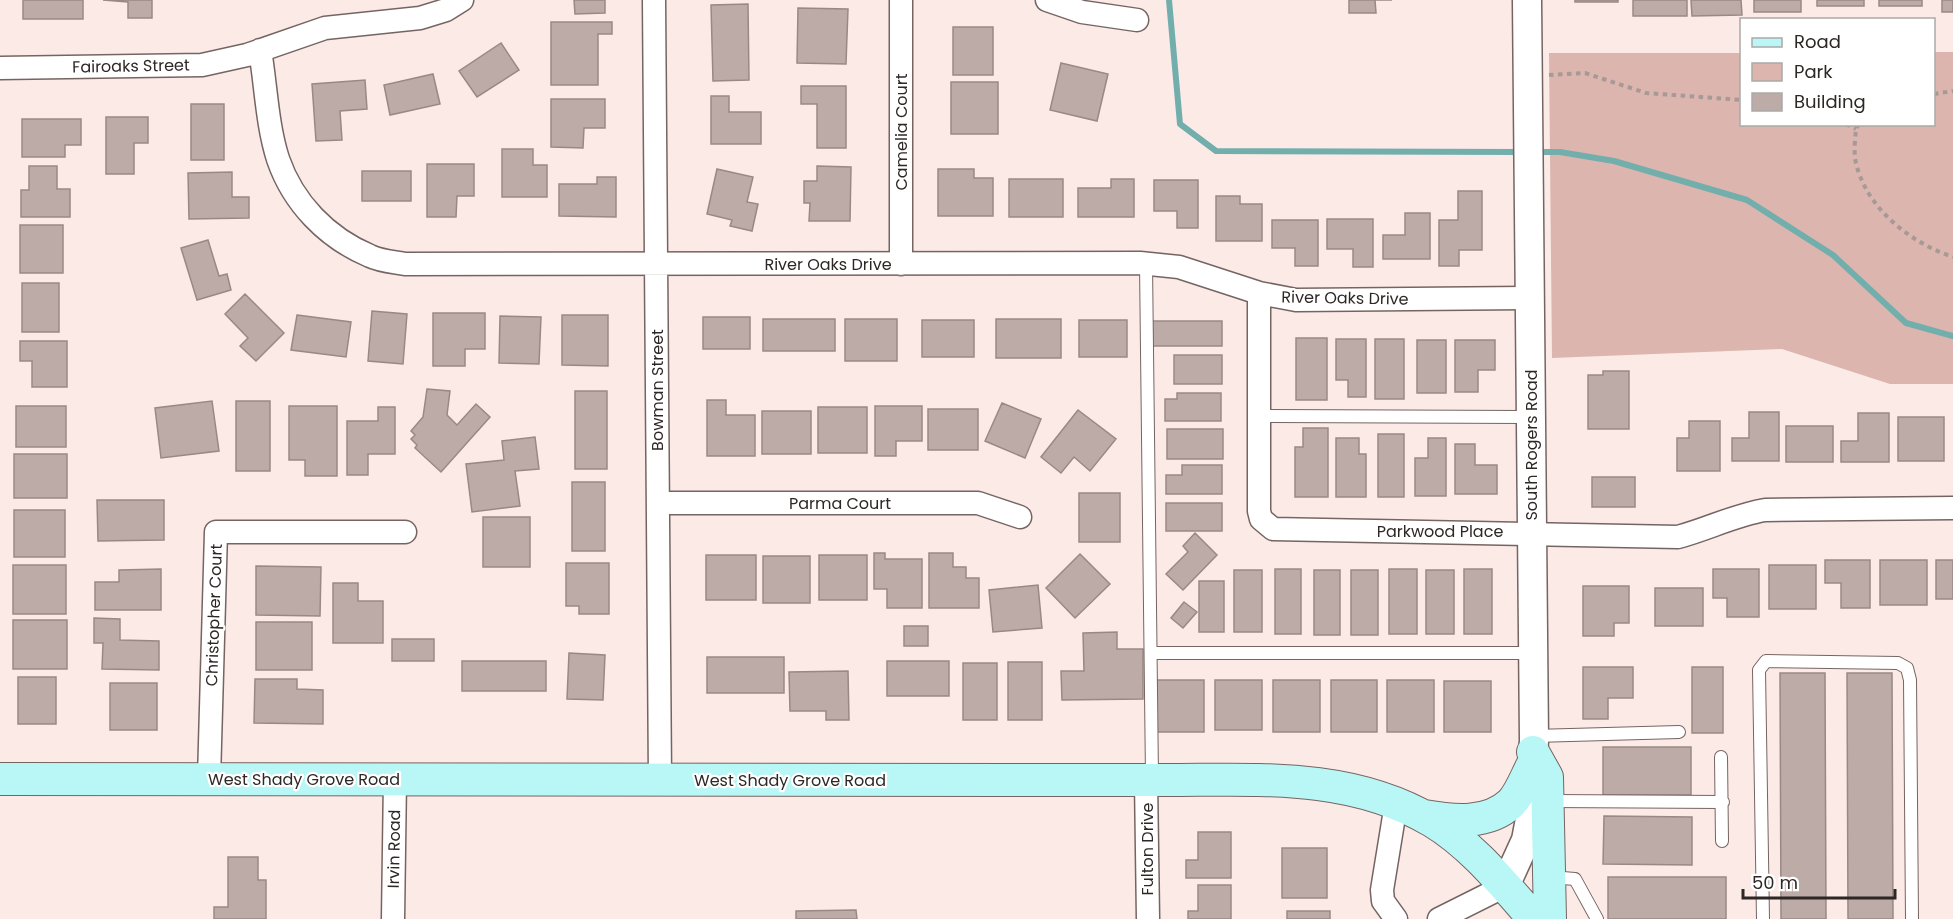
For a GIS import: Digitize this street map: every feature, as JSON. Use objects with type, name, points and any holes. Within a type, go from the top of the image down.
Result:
[{"type":"main road","points":[[1533,751],[1546,777],[1550,919]]},
{"type":"main road","points":[[1409,810],[1455,821],[1496,814],[1512,802],[1533,751]]},
{"type":"main road","name":"West Shady Grove Road","points":[[0,779],[1149,780],[1332,784],[1409,810],[1474,854],[1534,919]]},
{"type":"street","name":"Fairoaks Street","points":[[0,68],[202,65],[260,50],[325,28],[420,18],[446,10],[462,0]]},
{"type":"street","name":"Bowman Street","points":[[654,0],[660,780]]},
{"type":"street","name":"Camelia Court","points":[[901,0],[901,264]]},
{"type":"street","points":[[1047,0],[1082,12],[1137,20]]},
{"type":"street","name":"South Rogers Road","points":[[1505,886],[1526,840],[1530,819],[1533,751],[1527,0]]},
{"type":"street","name":"River Oaks Drive","points":[[260,50],[278,159],[296,196],[314,220],[343,243],[372,257],[405,264],[1146,264],[1179,267],[1259,293],[1296,300],[1530,298]]},
{"type":"street","name":"Parkwood Place","points":[[1259,293],[1259,511],[1261,519],[1273,529],[1678,537],[1713,527],[1740,514],[1765,510],[1953,508]]},
{"type":"street","name":"Parma Court","points":[[658,502],[978,503],[1020,517]]},
{"type":"street","name":"Christopher Court","points":[[209,779],[216,532],[405,532]]},
{"type":"street","name":"Irvin Road","points":[[393,919],[395,779]]},
{"type":"street","name":"Fulton Drive","points":[[1148,919],[1149,780]]},
{"type":"street","points":[[1396,919],[1383,901],[1382,890],[1409,810]]},
{"type":"street","points":[[1439,919],[1505,886]]},
{"type":"lane","points":[[1146,264],[1151,653],[1149,780]]},
{"type":"lane","points":[[1258,416],[1531,417]]},
{"type":"lane","points":[[1151,653],[1533,653]]},
{"type":"lane","points":[[1763,919],[1759,669],[1766,661],[1898,663],[1907,668],[1910,680],[1912,919]]},
{"type":"lane","points":[[1533,751],[1679,732]]},
{"type":"lane","points":[[1720,757],[1722,841]]},
{"type":"lane","points":[[1547,801],[1722,802]]},
{"type":"lane","points":[[1549,877],[1575,879],[1597,919]]},
{"type":"path","points":[[1527,74],[1585,73],[1646,93],[1740,100]]},
{"type":"path","points":[[1935,94],[1953,91]]},
{"type":"path","points":[[1857,127],[1856,165],[1871,196],[1907,234],[1935,251],[1953,257]]},
{"type":"green space","points":[[1935,52],[1953,52],[1953,384],[1890,384],[1782,349],[1552,358],[1549,53],[1740,53],[1740,126],[1935,126]]},
{"type":"building","points":[[23,0],[83,0],[83,19],[23,19]]},
{"type":"building","points":[[103,0],[152,0],[152,18],[128,18],[128,2]]},
{"type":"building","points":[[574,0],[605,0],[605,13],[575,14]]},
{"type":"building","points":[[1349,0],[1375,0],[1376,13],[1349,13]]},
{"type":"building","points":[[1575,0],[1618,0],[1618,2],[1575,2]]},
{"type":"building","points":[[1633,0],[1687,0],[1687,16],[1633,16]]},
{"type":"building","points":[[1691,0],[1741,0],[1742,15],[1692,16]]},
{"type":"building","points":[[1754,0],[1801,0],[1801,12],[1754,12]]},
{"type":"building","points":[[1817,0],[1864,0],[1864,6],[1817,6]]},
{"type":"building","points":[[1879,0],[1922,0],[1922,6],[1879,6]]},
{"type":"building","points":[[1942,0],[1953,0],[1953,12],[1942,12]]},
{"type":"building","points":[[748,4],[749,80],[713,81],[711,5]]},
{"type":"building","points":[[798,8],[848,9],[846,64],[797,63]]},
{"type":"building","points":[[551,22],[612,22],[612,34],[598,34],[598,85],[551,85]]},
{"type":"building","points":[[953,27],[993,27],[993,75],[953,75]]},
{"type":"building","points":[[501,43],[519,70],[477,97],[459,71]]},
{"type":"building","points":[[1061,63],[1108,74],[1097,121],[1050,110]]},
{"type":"building","points":[[433,74],[440,104],[390,115],[384,85]]},
{"type":"building","points":[[365,80],[367,109],[340,111],[342,140],[316,141],[312,84]]},
{"type":"building","points":[[951,82],[998,82],[998,134],[951,134]]},
{"type":"building","points":[[801,86],[846,86],[846,148],[817,148],[817,104],[801,104]]},
{"type":"building","points":[[711,96],[729,96],[729,112],[761,112],[761,144],[711,144]]},
{"type":"building","points":[[551,99],[605,99],[605,128],[584,128],[583,148],[551,147]]},
{"type":"building","points":[[191,104],[224,104],[224,160],[191,160]]},
{"type":"building","points":[[106,117],[148,117],[148,143],[134,143],[134,174],[106,174]]},
{"type":"building","points":[[22,119],[81,119],[81,145],[65,145],[65,157],[22,157]]},
{"type":"building","points":[[502,149],[533,149],[533,165],[547,165],[547,197],[502,197]]},
{"type":"building","points":[[427,164],[474,164],[474,196],[457,196],[456,217],[427,217]]},
{"type":"building","points":[[29,166],[57,166],[57,189],[70,189],[70,217],[21,217],[21,190],[29,190]]},
{"type":"building","points":[[817,166],[851,167],[850,221],[809,221],[810,203],[804,203],[804,181],[817,181]]},
{"type":"building","points":[[717,169],[753,177],[747,202],[758,204],[752,231],[730,226],[732,220],[707,214]]},
{"type":"building","points":[[938,169],[974,169],[974,178],[993,178],[993,216],[938,216]]},
{"type":"building","points":[[362,171],[411,171],[411,201],[362,201]]},
{"type":"building","points":[[232,172],[232,197],[249,197],[249,218],[189,219],[188,173]]},
{"type":"building","points":[[597,177],[616,177],[616,217],[559,216],[559,184],[597,184]]},
{"type":"building","points":[[1009,179],[1063,179],[1063,217],[1009,217]]},
{"type":"building","points":[[1111,179],[1134,179],[1134,217],[1078,217],[1078,188],[1111,188]]},
{"type":"building","points":[[1154,180],[1198,180],[1198,228],[1177,228],[1177,211],[1154,211]]},
{"type":"building","points":[[1458,191],[1482,191],[1482,250],[1459,250],[1459,266],[1439,266],[1439,220],[1458,220]]},
{"type":"building","points":[[1216,196],[1240,196],[1240,204],[1262,204],[1262,241],[1216,241]]},
{"type":"building","points":[[1405,213],[1430,213],[1430,259],[1383,259],[1383,235],[1405,235]]},
{"type":"building","points":[[1327,219],[1373,219],[1373,267],[1353,267],[1353,249],[1327,249]]},
{"type":"building","points":[[1272,220],[1318,220],[1318,266],[1295,266],[1295,248],[1272,248]]},
{"type":"building","points":[[20,225],[63,225],[63,273],[20,273]]},
{"type":"building","points":[[208,240],[219,276],[227,274],[231,290],[197,300],[181,248]]},
{"type":"building","points":[[22,283],[59,283],[59,332],[22,332]]},
{"type":"building","points":[[245,294],[284,333],[256,361],[240,346],[248,338],[225,314]]},
{"type":"building","points":[[372,311],[407,314],[403,364],[368,361]]},
{"type":"building","points":[[433,313],[485,313],[485,349],[465,349],[465,366],[433,366]]},
{"type":"building","points":[[297,315],[351,322],[346,357],[291,350]]},
{"type":"building","points":[[562,315],[608,315],[608,366],[562,365]]},
{"type":"building","points":[[500,316],[541,317],[539,364],[499,363]]},
{"type":"building","points":[[703,317],[750,317],[750,349],[703,349]]},
{"type":"building","points":[[763,319],[835,319],[835,351],[763,351]]},
{"type":"building","points":[[845,319],[897,319],[897,361],[845,361]]},
{"type":"building","points":[[996,319],[1061,319],[1061,358],[996,358]]},
{"type":"building","points":[[922,320],[974,320],[974,357],[922,357]]},
{"type":"building","points":[[1079,320],[1127,320],[1127,357],[1079,357]]},
{"type":"building","points":[[1152,321],[1222,321],[1222,346],[1152,346]]},
{"type":"building","points":[[1296,338],[1327,338],[1327,400],[1296,400]]},
{"type":"building","points":[[1336,339],[1366,339],[1366,397],[1348,397],[1348,380],[1336,380]]},
{"type":"building","points":[[1375,339],[1404,339],[1404,399],[1375,399]]},
{"type":"building","points":[[1417,340],[1446,340],[1446,393],[1417,393]]},
{"type":"building","points":[[1455,340],[1495,340],[1495,370],[1478,370],[1478,392],[1455,392]]},
{"type":"building","points":[[20,341],[67,341],[67,387],[32,387],[32,361],[20,361]]},
{"type":"building","points":[[1174,355],[1222,355],[1222,384],[1174,384]]},
{"type":"building","points":[[1603,371],[1629,371],[1629,429],[1588,429],[1588,375],[1603,375]]},
{"type":"building","points":[[427,389],[450,391],[447,415],[457,425],[476,404],[490,417],[441,472],[415,448],[417,445],[411,439],[415,435],[411,431],[423,417]]},
{"type":"building","points":[[575,391],[607,391],[607,469],[575,469]]},
{"type":"building","points":[[1177,393],[1221,393],[1221,421],[1165,421],[1165,399],[1177,399]]},
{"type":"building","points":[[707,400],[726,400],[726,415],[755,415],[755,456],[707,456]]},
{"type":"building","points":[[212,401],[219,451],[161,458],[155,408]]},
{"type":"building","points":[[236,401],[270,401],[270,471],[236,471]]},
{"type":"building","points":[[1002,403],[1041,419],[1025,458],[985,441]]},
{"type":"building","points":[[16,406],[66,406],[66,447],[16,447]]},
{"type":"building","points":[[289,406],[337,406],[337,476],[305,476],[305,460],[289,460]]},
{"type":"building","points":[[875,406],[922,406],[922,441],[896,441],[896,456],[875,456]]},
{"type":"building","points":[[378,407],[395,407],[395,454],[368,454],[368,475],[347,475],[347,421],[378,421]]},
{"type":"building","points":[[818,407],[867,407],[867,453],[818,453]]},
{"type":"building","points":[[928,409],[978,409],[978,450],[928,450]]},
{"type":"building","points":[[1078,410],[1116,439],[1090,471],[1074,457],[1061,473],[1041,457]]},
{"type":"building","points":[[762,411],[811,411],[811,454],[762,454]]},
{"type":"building","points":[[1749,412],[1779,412],[1779,461],[1732,461],[1732,438],[1749,438]]},
{"type":"building","points":[[1858,413],[1889,413],[1889,462],[1841,462],[1841,441],[1858,441]]},
{"type":"building","points":[[1898,417],[1944,417],[1944,461],[1898,461]]},
{"type":"building","points":[[1689,421],[1720,421],[1720,471],[1677,471],[1677,438],[1689,438]]},
{"type":"building","points":[[1786,426],[1833,426],[1833,462],[1786,462]]},
{"type":"building","points":[[1303,428],[1328,428],[1328,497],[1295,497],[1295,447],[1303,447]]},
{"type":"building","points":[[1167,429],[1223,429],[1223,459],[1167,459]]},
{"type":"building","points":[[1378,434],[1404,434],[1404,497],[1378,497]]},
{"type":"building","points":[[535,437],[539,469],[515,471],[520,506],[472,512],[466,464],[504,460],[502,441]]},
{"type":"building","points":[[1336,438],[1359,438],[1359,454],[1366,454],[1366,497],[1336,497]]},
{"type":"building","points":[[1428,438],[1446,438],[1446,496],[1415,496],[1415,458],[1428,458]]},
{"type":"building","points":[[1455,444],[1475,444],[1475,465],[1497,465],[1497,494],[1455,494]]},
{"type":"building","points":[[14,454],[67,454],[67,498],[14,498]]},
{"type":"building","points":[[1182,465],[1222,465],[1222,494],[1166,494],[1166,475],[1182,475]]},
{"type":"building","points":[[1592,477],[1635,477],[1635,507],[1592,507]]},
{"type":"building","points":[[572,482],[605,482],[605,551],[572,551]]},
{"type":"building","points":[[1079,493],[1120,493],[1120,542],[1079,542]]},
{"type":"building","points":[[97,500],[164,500],[164,540],[98,541]]},
{"type":"building","points":[[1166,503],[1222,503],[1222,531],[1166,531]]},
{"type":"building","points":[[14,510],[65,510],[65,557],[14,557]]},
{"type":"building","points":[[483,517],[530,517],[530,567],[483,567]]},
{"type":"building","points":[[1195,533],[1217,555],[1183,590],[1166,574],[1188,552],[1183,546]]},
{"type":"building","points":[[874,553],[885,553],[885,559],[922,559],[922,608],[887,608],[887,589],[874,589]]},
{"type":"building","points":[[929,553],[953,553],[953,567],[966,567],[966,578],[979,578],[979,608],[929,608]]},
{"type":"building","points":[[1080,554],[1110,584],[1075,618],[1046,588]]},
{"type":"building","points":[[706,555],[756,555],[756,600],[706,600]]},
{"type":"building","points":[[819,555],[867,555],[867,600],[819,600]]},
{"type":"building","points":[[763,556],[810,556],[810,603],[763,603]]},
{"type":"building","points":[[1825,560],[1870,560],[1870,608],[1841,608],[1841,583],[1825,583]]},
{"type":"building","points":[[1880,560],[1927,560],[1927,605],[1880,605]]},
{"type":"building","points":[[1936,560],[1953,560],[1953,599],[1936,599]]},
{"type":"building","points":[[566,563],[609,563],[609,614],[579,614],[579,606],[566,606]]},
{"type":"building","points":[[13,565],[66,565],[66,614],[13,614]]},
{"type":"building","points":[[1769,565],[1816,565],[1816,609],[1769,609]]},
{"type":"building","points":[[256,566],[321,567],[320,616],[256,615]]},
{"type":"building","points":[[161,569],[161,610],[95,610],[95,582],[119,582],[119,570]]},
{"type":"building","points":[[1275,569],[1301,569],[1301,634],[1275,634]]},
{"type":"building","points":[[1389,569],[1417,569],[1417,634],[1389,634]]},
{"type":"building","points":[[1464,569],[1492,569],[1492,634],[1464,634]]},
{"type":"building","points":[[1713,569],[1759,569],[1759,617],[1727,617],[1727,598],[1713,598]]},
{"type":"building","points":[[1234,570],[1262,570],[1262,632],[1234,632]]},
{"type":"building","points":[[1314,570],[1340,570],[1340,635],[1314,635]]},
{"type":"building","points":[[1351,570],[1378,570],[1378,635],[1351,635]]},
{"type":"building","points":[[1426,570],[1454,570],[1454,634],[1426,634]]},
{"type":"building","points":[[1199,581],[1224,581],[1224,632],[1199,632]]},
{"type":"building","points":[[333,583],[358,583],[358,601],[383,601],[383,643],[333,643]]},
{"type":"building","points":[[1038,585],[1042,628],[993,632],[989,590]]},
{"type":"building","points":[[1583,586],[1629,586],[1629,623],[1614,623],[1614,636],[1583,636]]},
{"type":"building","points":[[1655,588],[1703,588],[1703,626],[1655,626]]},
{"type":"building","points":[[1184,602],[1197,612],[1183,628],[1171,618]]},
{"type":"building","points":[[94,618],[120,619],[120,640],[159,641],[159,670],[102,669],[103,643],[94,643]]},
{"type":"building","points":[[13,620],[67,620],[67,669],[13,669]]},
{"type":"building","points":[[256,622],[312,622],[312,670],[256,670]]},
{"type":"building","points":[[904,626],[928,626],[928,646],[904,646]]},
{"type":"building","points":[[1117,632],[1117,649],[1143,649],[1143,699],[1062,700],[1061,671],[1084,671],[1083,633]]},
{"type":"building","points":[[392,639],[434,639],[434,661],[392,661]]},
{"type":"building","points":[[569,653],[605,655],[603,700],[567,699]]},
{"type":"building","points":[[707,657],[784,657],[784,693],[707,693]]},
{"type":"building","points":[[462,661],[546,661],[546,691],[462,691]]},
{"type":"building","points":[[887,661],[949,661],[949,696],[887,696]]},
{"type":"building","points":[[1008,662],[1042,662],[1042,720],[1008,720]]},
{"type":"building","points":[[963,663],[997,663],[997,720],[963,720]]},
{"type":"building","points":[[1583,667],[1633,667],[1633,698],[1608,698],[1608,719],[1583,719]]},
{"type":"building","points":[[1692,667],[1723,667],[1723,733],[1692,733]]},
{"type":"building","points":[[848,671],[849,720],[826,720],[826,711],[790,711],[789,672]]},
{"type":"building","points":[[1780,673],[1825,673],[1826,919],[1781,919]]},
{"type":"building","points":[[1847,673],[1892,673],[1893,919],[1848,919]]},
{"type":"building","points":[[18,677],[56,677],[56,724],[18,724]]},
{"type":"building","points":[[255,679],[297,679],[297,689],[323,690],[323,724],[254,723]]},
{"type":"building","points":[[1157,680],[1204,680],[1204,732],[1157,732]]},
{"type":"building","points":[[1215,680],[1262,680],[1262,730],[1215,730]]},
{"type":"building","points":[[1273,680],[1320,680],[1320,732],[1273,732]]},
{"type":"building","points":[[1331,680],[1377,680],[1377,732],[1331,732]]},
{"type":"building","points":[[1387,680],[1434,680],[1434,732],[1387,732]]},
{"type":"building","points":[[1444,681],[1491,681],[1491,732],[1444,732]]},
{"type":"building","points":[[110,683],[157,683],[157,730],[110,730]]},
{"type":"building","points":[[1603,747],[1691,747],[1691,795],[1603,795]]},
{"type":"building","points":[[1604,816],[1692,817],[1692,865],[1603,864]]},
{"type":"building","points":[[1198,832],[1231,832],[1231,878],[1186,878],[1186,860],[1198,860]]},
{"type":"building","points":[[1282,848],[1327,848],[1327,898],[1282,898]]},
{"type":"building","points":[[228,857],[258,857],[258,880],[266,880],[266,919],[214,919],[214,907],[228,907]]},
{"type":"building","points":[[1608,877],[1726,877],[1726,919],[1608,919]]},
{"type":"building","points":[[1198,885],[1231,885],[1231,919],[1188,919],[1188,911],[1198,911]]},
{"type":"building","points":[[856,910],[857,919],[796,919],[796,911]]},
{"type":"building","points":[[1287,911],[1330,911],[1330,919],[1287,919]]},
{"type":"waterway","points":[[1169,0],[1180,124],[1216,151],[1521,152]]},
{"type":"waterway","points":[[1537,152],[1560,152],[1614,161],[1747,200],[1833,255],[1906,323],[1953,336]]}]
